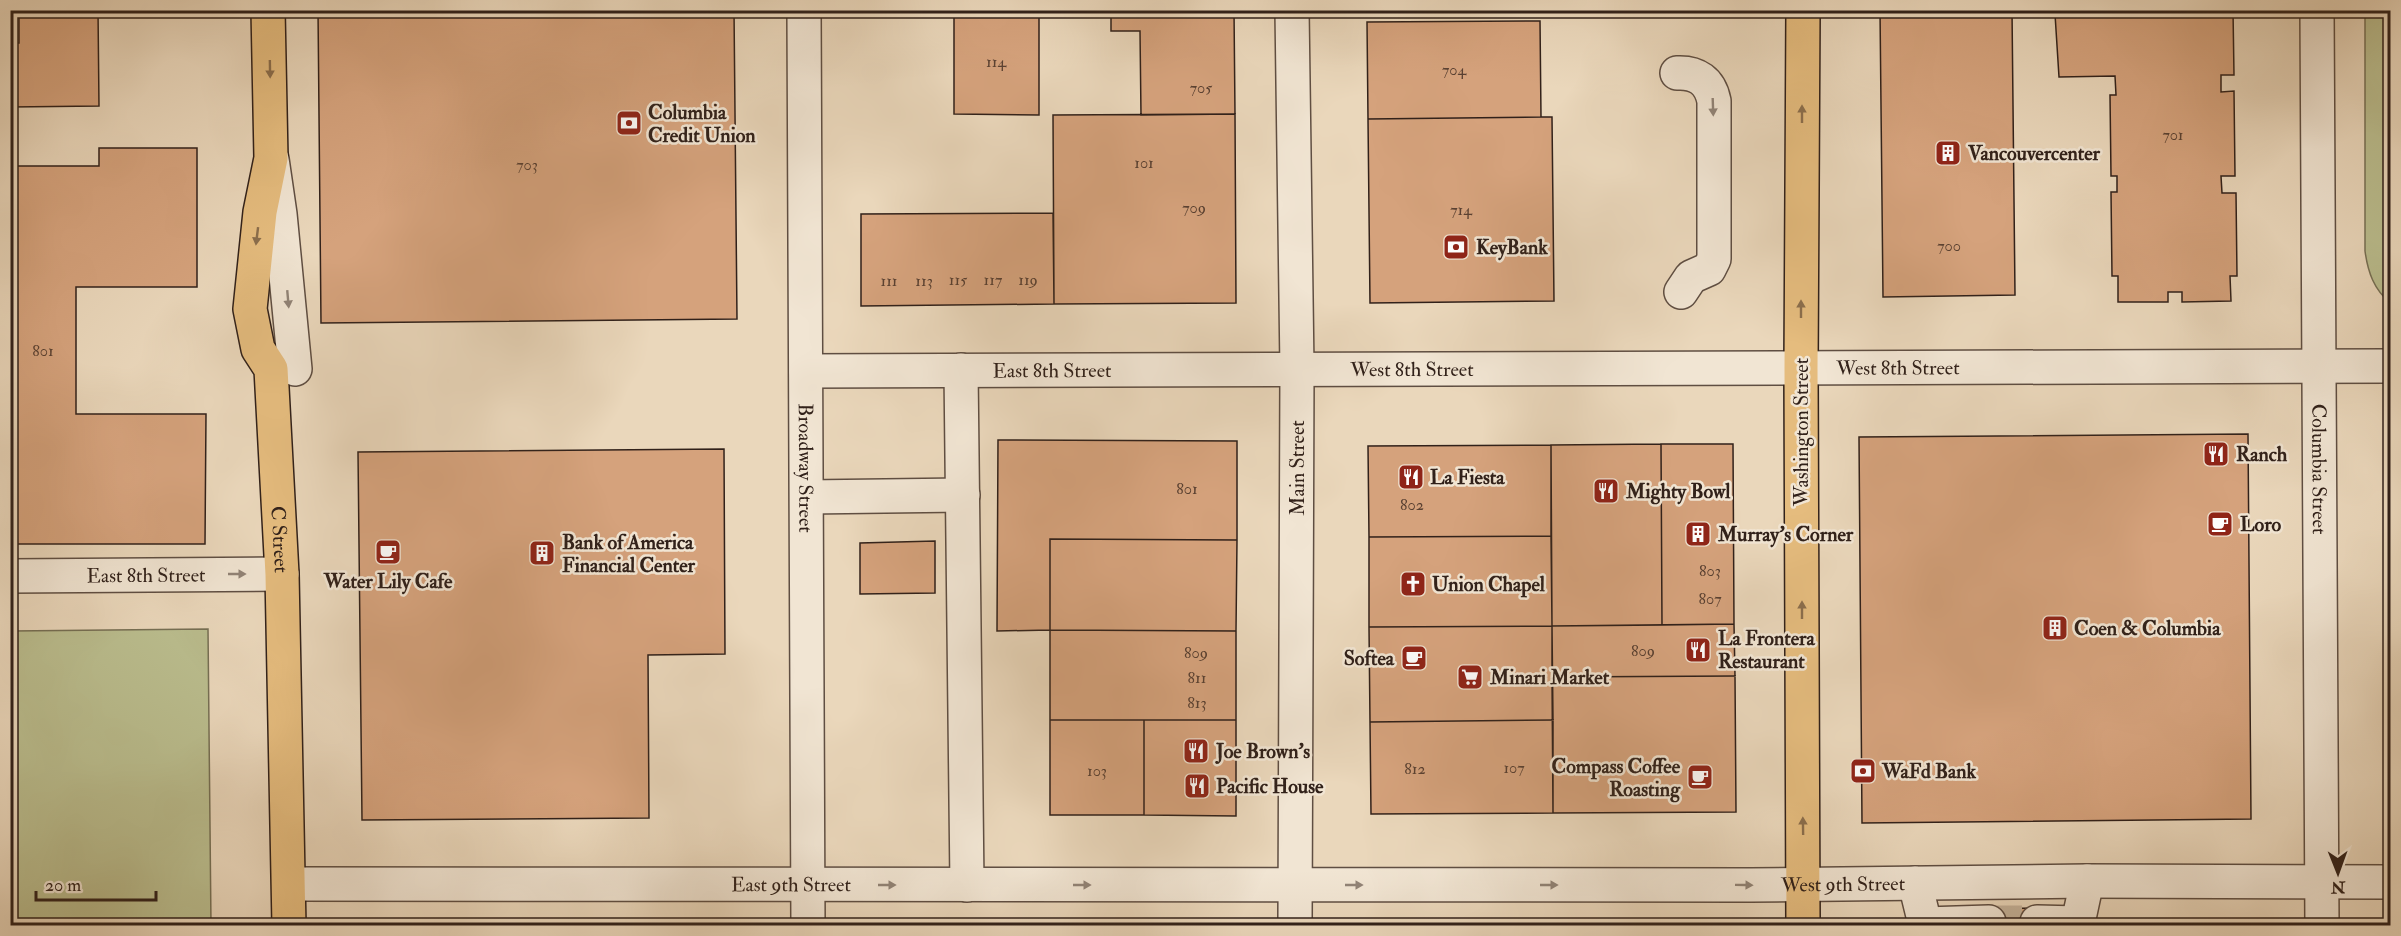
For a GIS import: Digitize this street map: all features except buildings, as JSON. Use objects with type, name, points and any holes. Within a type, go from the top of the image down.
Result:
[{"type":"main road","name":"C Street","points":[[268,10],[271,158],[260,212],[250,309],[258,349],[283,369],[282,574],[289,926]]},
{"type":"main road","name":"Washington Street","points":[[1803,10],[1801,368],[1803,926]]},
{"type":"street","name":"Broadway Street","points":[[804,10],[808,926]]},
{"type":"street","name":"Main Street","points":[[1292,10],[1297,369],[1295,926]]},
{"type":"street","name":"Columbia Street","points":[[2318,12],[2322,926]]},
{"type":"street","points":[[1677,73],[1686,72],[1702,78],[1708,85],[1714,101],[1714,259],[1709,269],[1691,277],[1681,292]]},
{"type":"street","name":"West 8th Street","points":[[1297,369],[2391,366]]},
{"type":"street","name":"East 8th Street","points":[[806,370],[1297,369]]},
{"type":"street","points":[[961,370],[968,885]]},
{"type":"street","points":[[807,496],[963,495]]},
{"type":"street","name":"East 8th Street","points":[[10,576],[282,574]]},
{"type":"street","points":[[2037,922],[2078,923],[2087,881]]},
{"type":"street","name":"West 9th Street","points":[[1295,885],[1803,885],[2087,881],[2391,882]]},
{"type":"street","points":[[1915,883],[1925,924],[1989,922]]},
{"type":"street","name":"East 9th Street","points":[[289,885],[1295,885]]},
{"type":"green space","points":[[2365,11],[2390,11],[2390,303],[2373,280],[2365,251]]},
{"type":"green space","points":[[208,629],[211,925],[11,925],[11,631]]},
{"type":"tunnel","points":[[1989,922],[2037,922]]},
{"type":"place","name":"Columbia Credit Union","points":[[629,123]]},
{"type":"place","name":"Vancouvercenter","points":[[1948,153]]},
{"type":"place","name":"KeyBank","points":[[1456,247]]},
{"type":"place","name":"Ranch","points":[[2216,454]]},
{"type":"place","name":"La Fiesta","points":[[1411,477]]},
{"type":"place","name":"Mighty Bowl","points":[[1606,491]]},
{"type":"place","name":"Loro","points":[[2220,524]]},
{"type":"place","name":"Murray's Corner","points":[[1698,534]]},
{"type":"place","name":"Water Lily Cafe","points":[[388,552]]},
{"type":"place","name":"Bank of America Financial Center","points":[[542,553]]},
{"type":"place","name":"Union Chapel","points":[[1413,584]]},
{"type":"place","name":"Coen & Columbia","points":[[2055,628]]},
{"type":"place","name":"La Frontera Restaurant","points":[[1698,650]]},
{"type":"place","name":"Softea","points":[[1414,658]]},
{"type":"place","name":"Minari Market","points":[[1470,677]]},
{"type":"place","name":"Joe Brown's","points":[[1196,751]]},
{"type":"place","name":"WaFd Bank","points":[[1863,771]]},
{"type":"place","name":"Compass Coffee Roasting","points":[[1700,777]]},
{"type":"place","name":"Pacific House","points":[[1197,786]]}]
